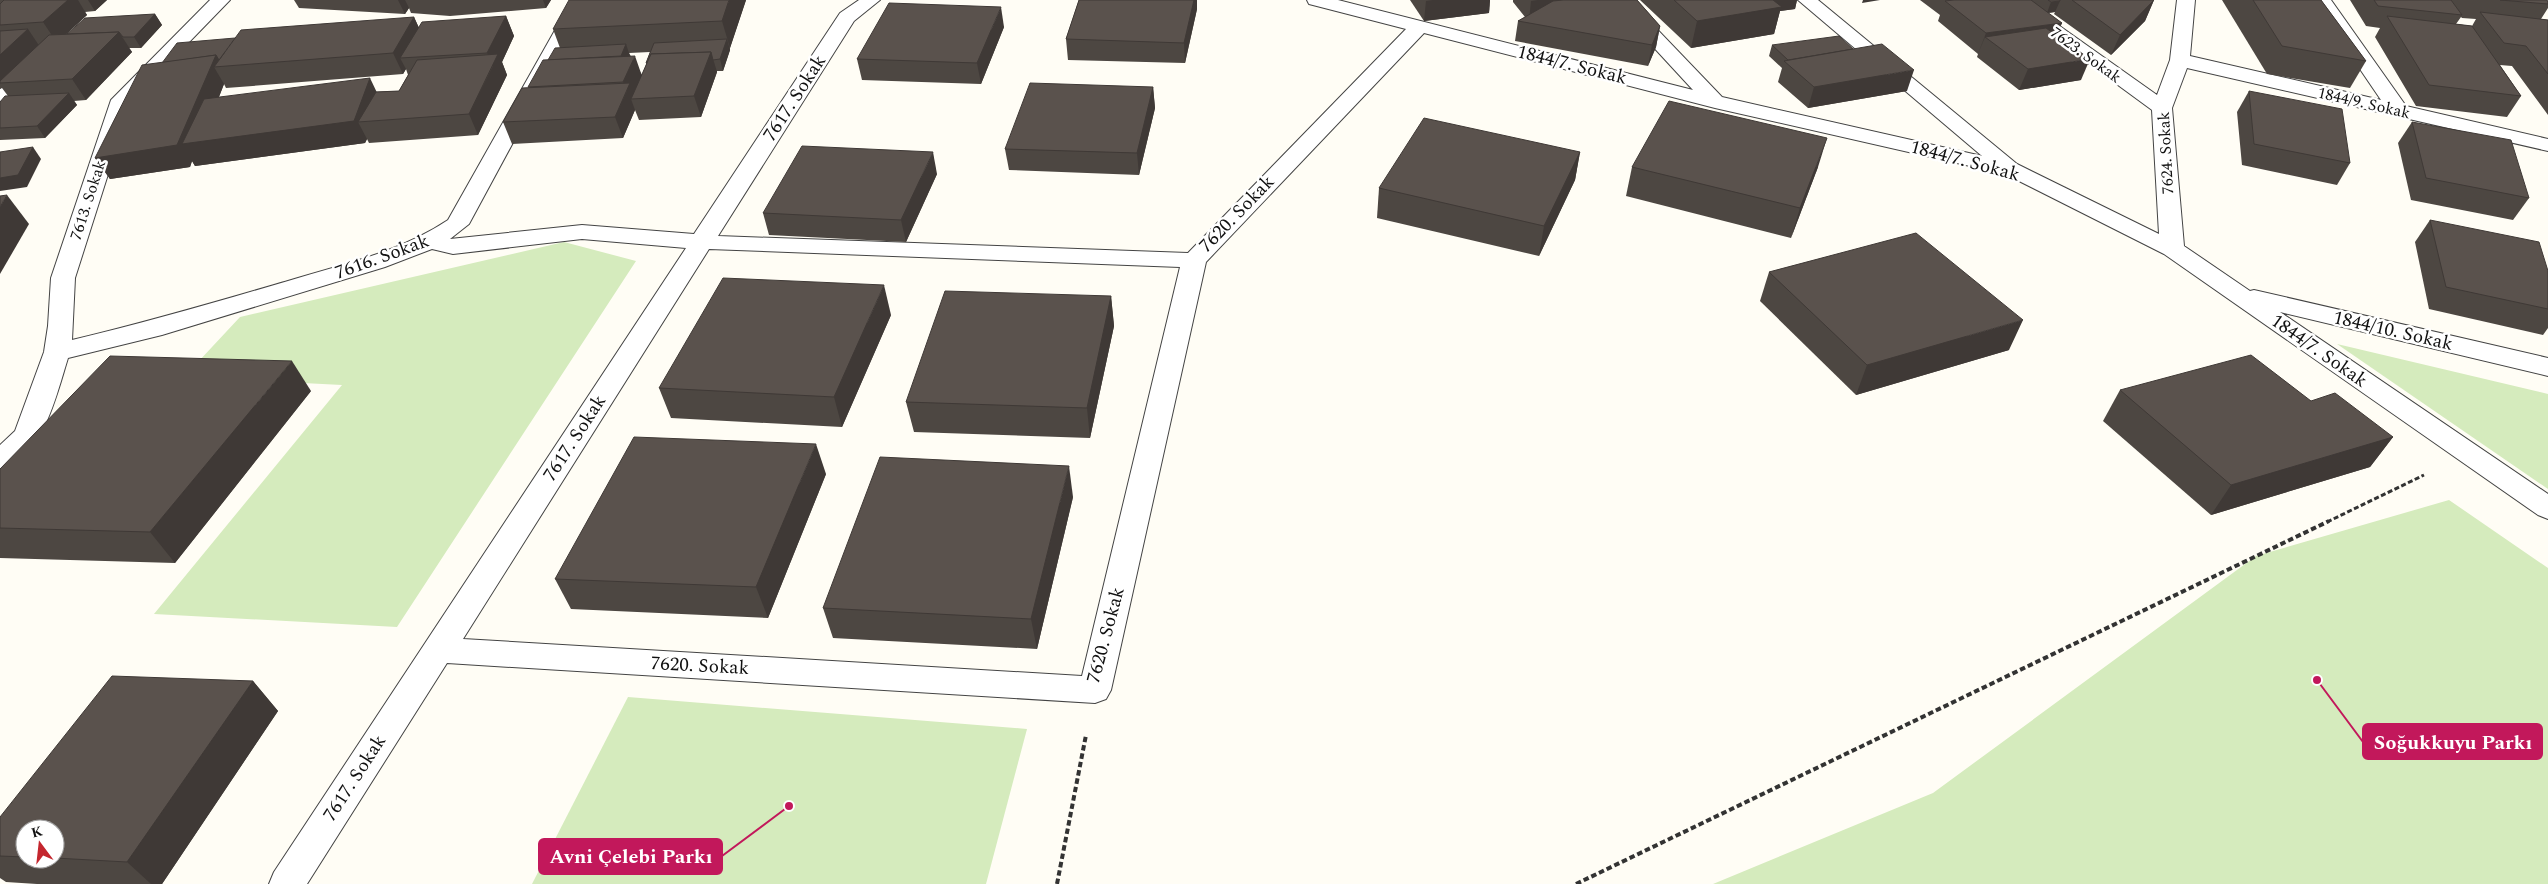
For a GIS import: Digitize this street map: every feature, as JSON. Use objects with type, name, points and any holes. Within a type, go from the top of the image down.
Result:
[{"type":"street","name":"7613. Sokak","points":[[27,436],[57,352],[62,326],[63,278],[121,100],[221,0]]},
{"type":"street","name":"7616. Sokak","points":[[57,352],[153,329],[377,262],[430,242],[457,224],[581,0]]},
{"type":"street","name":"7617. Sokak","points":[[287,884],[847,17],[871,0]]},
{"type":"street","name":"1844/7. Sokak","points":[[1316,0],[1413,16],[1715,102],[2012,170],[2172,249],[2548,508]]},
{"type":"street","points":[[1619,0],[1715,102]]},
{"type":"street","points":[[1807,0],[2012,170]]},
{"type":"street","name":"7623. Sokak","points":[[2011,0],[2162,108]]},
{"type":"street","name":"7624. Sokak","points":[[2172,249],[2162,108],[2180,60],[2186,0]]},
{"type":"street","points":[[2322,0],[2399,112]]},
{"type":"street","name":"7620. Sokak","points":[[438,650],[1095,690],[1194,260],[1413,16]]},
{"type":"street","points":[[0,95],[8,95],[48,58]]},
{"type":"street","name":"1844/9. Sokak","points":[[2180,60],[2548,145]]},
{"type":"street","points":[[430,242],[453,247],[582,232],[702,242],[1194,260]]},
{"type":"street","name":"1844/10. Sokak","points":[[2238,295],[2548,367]]},
{"type":"street","points":[[0,441],[27,436]]},
{"type":"street","points":[[0,461],[27,436]]},
{"type":"path","points":[[1576,884],[2468,453]]},
{"type":"path","points":[[1057,884],[1095,690]]},
{"type":"green space","points":[[564,242],[636,261],[397,627],[154,614],[342,385],[184,377],[240,317]]},
{"type":"green space","points":[[2337,344],[2548,394],[2548,489]]},
{"type":"green space","points":[[2449,500],[2548,568],[2548,884],[1713,884],[1933,793],[2256,556]]},
{"type":"green space","points":[[628,697],[1027,729],[986,884],[532,884]]},
{"type":"building","points":[[4,0],[68,0],[43,22],[0,25],[0,4]]},
{"type":"building","points":[[569,0],[729,0],[722,21],[553,29]]},
{"type":"building","points":[[1079,0],[1194,0],[1184,43],[1066,39]]},
{"type":"building","points":[[1637,0],[1660,26],[1652,45],[1518,21],[1553,1]]},
{"type":"building","points":[[1674,0],[1773,0],[1782,7],[1697,21]]},
{"type":"building","points":[[2031,0],[2062,23],[1986,33],[1945,1]]},
{"type":"building","points":[[2048,0],[2060,0],[2060,1],[2051,2]]},
{"type":"building","points":[[2072,0],[2154,0],[2120,35]]},
{"type":"building","points":[[2253,0],[2321,0],[2366,61],[2282,46]]},
{"type":"building","points":[[2374,0],[2451,0],[2462,15],[2378,6]]},
{"type":"building","points":[[2500,0],[2547,0],[2548,4]]},
{"type":"building","points":[[889,3],[1001,7],[977,63],[857,59]]},
{"type":"building","points":[[2480,12],[2548,20],[2548,74],[2526,46],[2504,43]]},
{"type":"building","points":[[155,14],[134,37],[123,37],[119,32],[67,34],[85,18]]},
{"type":"building","points":[[506,16],[487,53],[400,58],[422,22]]},
{"type":"building","points":[[2387,16],[2472,26],[2521,96],[2429,85]]},
{"type":"building","points":[[414,17],[393,53],[214,67],[241,30]]},
{"type":"building","points":[[2046,28],[2090,59],[2028,69],[1985,37]]},
{"type":"building","points":[[28,29],[0,55],[0,31]]},
{"type":"building","points":[[119,32],[72,79],[0,83],[49,35]]},
{"type":"building","points":[[1839,36],[1853,49],[1788,60],[1772,45]]},
{"type":"building","points":[[235,38],[219,60],[216,55],[162,63],[177,43]]},
{"type":"building","points":[[727,39],[720,59],[713,60],[711,52],[651,54],[646,63],[654,43]]},
{"type":"building","points":[[626,44],[621,56],[548,60],[555,48]]},
{"type":"building","points":[[1882,44],[1914,70],[1814,87],[1784,61]]},
{"type":"building","points":[[711,52],[694,96],[631,99],[651,54]]},
{"type":"building","points":[[498,54],[469,114],[358,122],[376,92],[399,91],[417,60]]},
{"type":"building","points":[[216,55],[177,145],[95,158],[142,65]]},
{"type":"building","points":[[635,56],[623,82],[528,87],[543,60]]},
{"type":"building","points":[[370,78],[354,121],[182,144],[204,99]]},
{"type":"building","points":[[630,83],[615,117],[503,122],[522,88]]},
{"type":"building","points":[[1030,83],[1153,87],[1137,153],[1005,149]]},
{"type":"building","points":[[2249,91],[2342,109],[2350,163],[2254,144]]},
{"type":"building","points":[[69,93],[37,126],[0,128],[0,102],[5,96]]},
{"type":"building","points":[[1669,101],[1827,138],[1800,208],[1632,167]]},
{"type":"building","points":[[1424,118],[1580,152],[1544,226],[1379,188]]},
{"type":"building","points":[[2412,122],[2511,140],[2529,198],[2426,178]]},
{"type":"building","points":[[802,146],[933,152],[901,220],[763,213]]},
{"type":"building","points":[[33,147],[18,175],[0,178],[0,152]]},
{"type":"building","points":[[7,195],[0,207],[0,196]]},
{"type":"building","points":[[2430,220],[2539,242],[2548,271],[2548,309],[2446,287]]},
{"type":"building","points":[[1916,233],[2023,320],[1867,365],[1769,272]]},
{"type":"building","points":[[723,278],[884,285],[834,397],[659,388]]},
{"type":"building","points":[[945,291],[1111,296],[1087,408],[906,402]]},
{"type":"building","points":[[2251,355],[2311,401],[2335,393],[2393,437],[2231,485],[2120,390]]},
{"type":"building","points":[[110,356],[292,361],[150,532],[0,528],[0,469]]},
{"type":"building","points":[[634,437],[816,444],[756,587],[555,579]]},
{"type":"building","points":[[880,457],[1069,466],[1031,619],[823,608]]},
{"type":"building","points":[[112,676],[253,681],[127,862],[65,859],[65,819],[15,819],[15,857],[0,856],[0,817]]},
{"type":"place","name":"Soğukkuyu Parkı","points":[[2317,680]]},
{"type":"place","name":"Avni Çelebi Parkı","points":[[789,806]]}]
